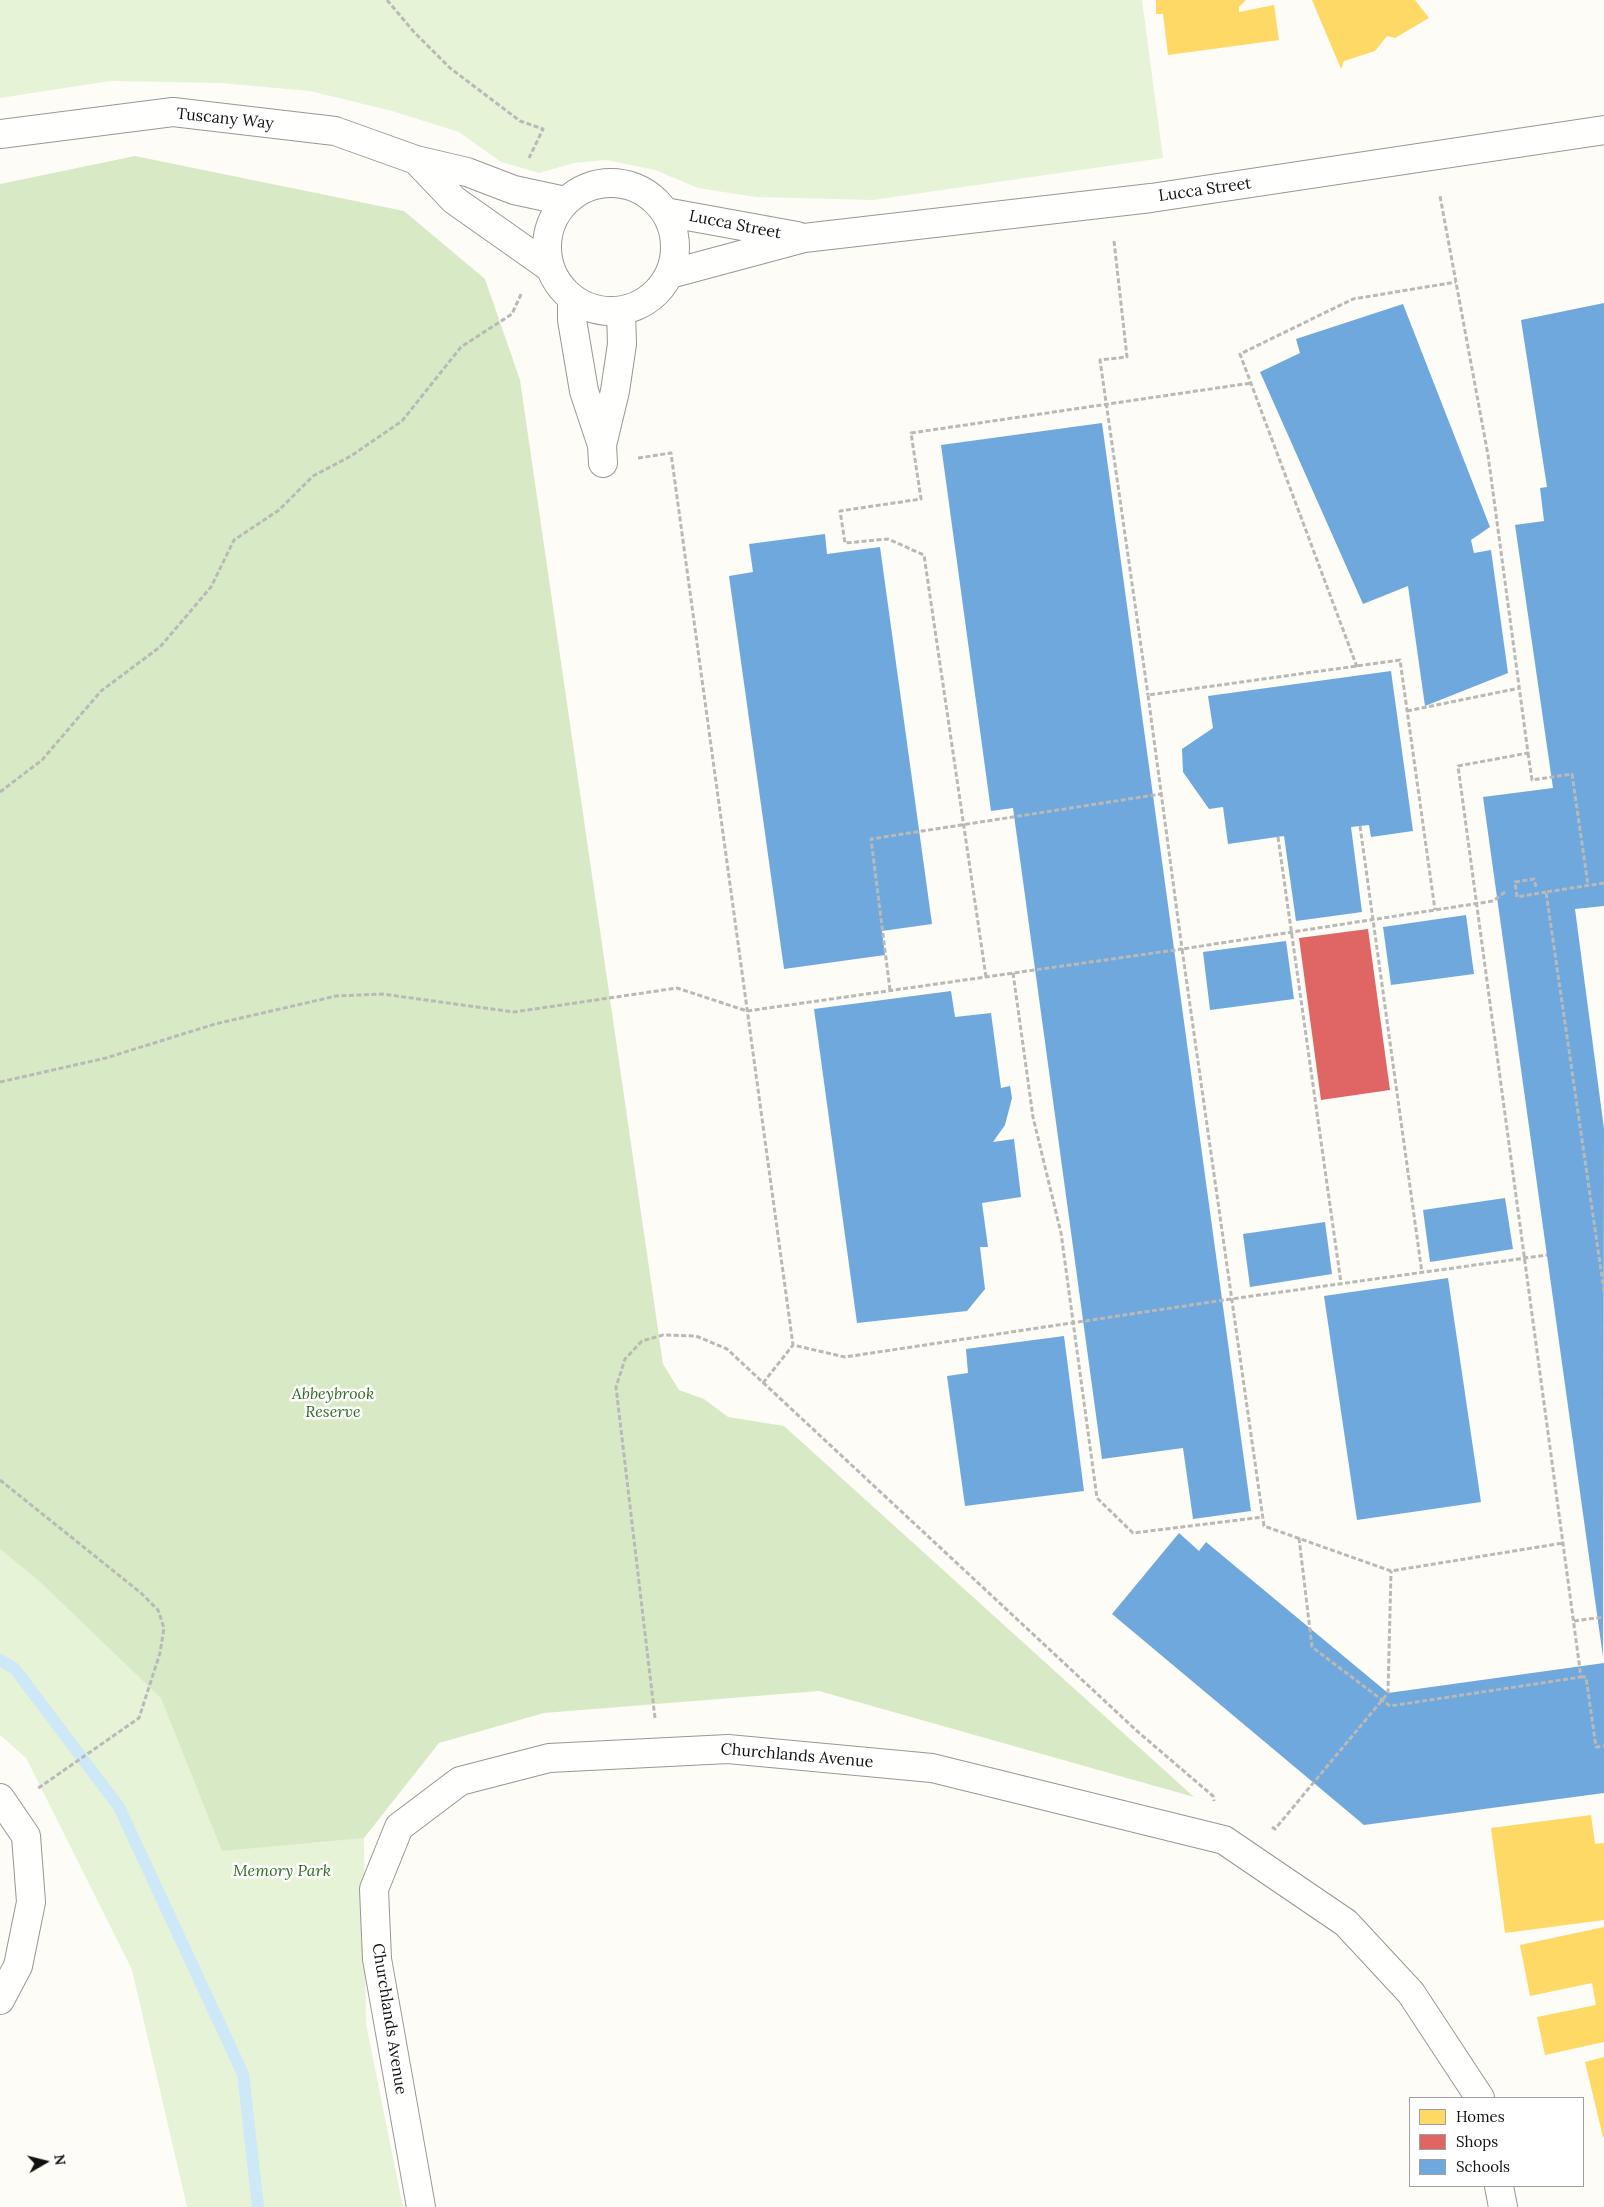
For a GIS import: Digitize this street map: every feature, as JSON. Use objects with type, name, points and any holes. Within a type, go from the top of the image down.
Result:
[{"type":"street","name":"Tuscany Way","points":[[0,134],[173,112],[335,131],[416,160],[467,172],[514,190],[565,201]]},
{"type":"street","name":"Lucca Street","points":[[670,274],[804,238],[1151,198],[1604,130]]},
{"type":"street","name":"Tuscany Way","points":[[416,160],[454,200],[549,267]]},
{"type":"street","points":[[610,183],[631,186],[652,197],[665,212],[671,226],[675,252],[670,274],[657,292],[650,298],[642,304],[622,311],[592,311],[572,299],[560,287],[549,267],[546,245],[548,232],[557,212],[565,201],[584,189],[610,183]]},
{"type":"street","name":"Lucca Street","points":[[665,212],[804,238]]},
{"type":"street","points":[[572,299],[572,320],[584,391],[602,454],[616,391],[622,344],[622,311]]},
{"type":"street","name":"Churchlands Avenue","points":[[421,2207],[377,1959],[374,1889],[399,1827],[460,1781],[549,1758],[728,1749],[932,1768],[1224,1840],[1346,1923],[1411,1994],[1479,2097]]},
{"type":"street","points":[[0,1798],[26,1836],[31,1902],[18,1966],[0,2000]]},
{"type":"street","points":[[1499,2187],[1503,2207]]},
{"type":"path","points":[[387,0],[414,32],[450,68],[520,121],[543,129],[514,190]]},
{"type":"path","points":[[1440,196],[1488,456],[1532,780],[1572,774],[1588,885]]},
{"type":"path","points":[[1114,242],[1127,356],[1100,360],[1105,404],[1148,695],[1182,950],[1264,1526],[1391,1571],[1564,1543]]},
{"type":"path","points":[[1357,666],[1240,354],[1353,299],[1456,282]]},
{"type":"path","points":[[0,792],[42,760],[101,691],[160,648],[211,587],[234,540],[279,510],[314,476],[351,456],[402,421],[461,347],[512,314],[522,291]]},
{"type":"path","points":[[986,977],[924,555],[888,539],[846,544],[840,511],[921,499],[911,433],[1251,382]]},
{"type":"path","points":[[632,459],[671,453],[793,1345],[763,1383]]},
{"type":"path","points":[[1148,695],[1400,660],[1435,910]]},
{"type":"path","points":[[1407,711],[1520,688]]},
{"type":"path","points":[[1528,753],[1458,766],[1581,1677]]},
{"type":"path","points":[[890,990],[870,839],[964,826],[1161,794]]},
{"type":"path","points":[[1360,826],[1422,1273]]},
{"type":"path","points":[[1278,837],[1341,1284]]},
{"type":"path","points":[[1536,887],[1534,879],[1515,882],[1517,896],[1604,883]]},
{"type":"path","points":[[0,1082],[106,1058],[215,1024],[336,996],[382,994],[514,1012],[676,988],[747,1010],[1182,950],[1492,901],[1505,892]]},
{"type":"path","points":[[1546,892],[1604,1291]]},
{"type":"path","points":[[1013,973],[1033,1117],[1061,1233],[1097,1498],[1133,1534],[1263,1517]]},
{"type":"path","points":[[793,1345],[845,1357],[1231,1299],[1547,1255]]},
{"type":"path","points":[[660,1753],[616,1387],[626,1359],[642,1341],[663,1335],[696,1336],[727,1349],[1137,1731],[1213,1796],[1221,1800]]},
{"type":"path","points":[[0,1480],[141,1593],[158,1610],[164,1628],[160,1653],[139,1718],[67,1768]]},
{"type":"path","points":[[1299,1538],[1312,1647],[1390,1706],[1586,1676],[1596,1747],[1604,1746]]},
{"type":"path","points":[[1268,1825],[1275,1829],[1388,1693],[1391,1571]]},
{"type":"path","points":[[1574,1621],[1604,1617]]},
{"type":"path","points":[[1213,1796],[1224,1840]]},
{"type":"green space","points":[[0,0],[1142,0],[1163,158],[873,200],[756,197],[698,188],[655,170],[606,160],[574,163],[539,173],[501,162],[459,132],[392,111],[310,91],[220,83],[110,81],[0,98]]},
{"type":"green space","name":"Abbeybrook Reserve","points":[[135,156],[404,211],[485,279],[520,380],[663,1364],[679,1390],[704,1399],[728,1417],[784,1426],[1194,1797],[819,1691],[544,1713],[439,1743],[364,1838],[222,1851],[161,1698],[37,1579],[0,1549],[0,184]]},
{"type":"green space","name":"Memory Park","points":[[0,1435],[364,1838],[366,2024],[403,2207],[187,2207],[132,1970],[26,1758],[0,1735]]},
{"type":"building: Homes","points":[[1156,0],[1246,0],[1239,7],[1239,12],[1274,5],[1279,40],[1168,55],[1163,14],[1156,14]]},
{"type":"building: Homes","points":[[1312,0],[1415,0],[1429,18],[1395,38],[1387,36],[1375,51],[1344,61],[1341,69]]},
{"type":"building: Homes","points":[[1591,1815],[1595,1844],[1604,1843],[1604,1920],[1505,1933],[1491,1828]]},
{"type":"building: Homes","points":[[1604,1927],[1604,2042],[1545,2055],[1537,2017],[1596,2005],[1592,1983],[1530,1996],[1520,1945]]},
{"type":"building: Homes","points":[[1604,2057],[1604,2137],[1603,2137],[1585,2062]]},
{"type":"building: Shops","points":[[1368,929],[1390,1090],[1321,1100],[1299,938]]},
{"type":"building: Schools","points":[[1604,303],[1604,906],[1575,909],[1604,1129],[1603,1657],[1483,797],[1553,788],[1515,525],[1544,521],[1540,488],[1547,487],[1521,320]]},
{"type":"building: Schools","points":[[1403,304],[1490,527],[1471,540],[1474,553],[1491,550],[1508,673],[1425,706],[1408,586],[1363,604],[1260,372],[1300,353],[1296,339]]},
{"type":"building: Schools","points":[[1102,423],[1251,1511],[1193,1519],[1183,1448],[1102,1459],[1013,808],[991,811],[941,445]]},
{"type":"building: Schools","points":[[825,534],[827,554],[880,547],[932,924],[882,931],[885,955],[784,969],[729,576],[753,572],[749,544]]},
{"type":"building: Schools","points":[[1391,671],[1413,831],[1371,837],[1369,825],[1351,827],[1362,912],[1296,921],[1284,836],[1228,844],[1223,807],[1209,809],[1183,772],[1182,749],[1213,728],[1208,696]]},
{"type":"building: Schools","points":[[1466,915],[1474,974],[1391,985],[1383,927]]},
{"type":"building: Schools","points":[[1286,941],[1294,999],[1210,1010],[1203,952]]},
{"type":"building: Schools","points":[[951,991],[955,1017],[991,1013],[1001,1088],[1010,1086],[1012,1098],[1005,1125],[993,1142],[1014,1139],[1021,1197],[982,1203],[988,1247],[980,1247],[985,1289],[967,1311],[857,1323],[814,1009]]},
{"type":"building: Schools","points":[[1505,1198],[1513,1249],[1430,1262],[1423,1210]]},
{"type":"building: Schools","points":[[1325,1222],[1332,1274],[1250,1287],[1243,1234]]},
{"type":"building: Schools","points":[[1448,1278],[1481,1502],[1357,1520],[1324,1296]]},
{"type":"building: Schools","points":[[1064,1336],[1084,1491],[965,1506],[947,1376],[968,1373],[966,1349]]},
{"type":"building: Schools","points":[[1179,1533],[1199,1551],[1206,1542],[1388,1693],[1604,1663],[1604,1793],[1364,1825],[1112,1614]]},
{"type":"waterway","points":[[0,1660],[15,1669],[119,1807],[243,2074],[258,2207]]}]
